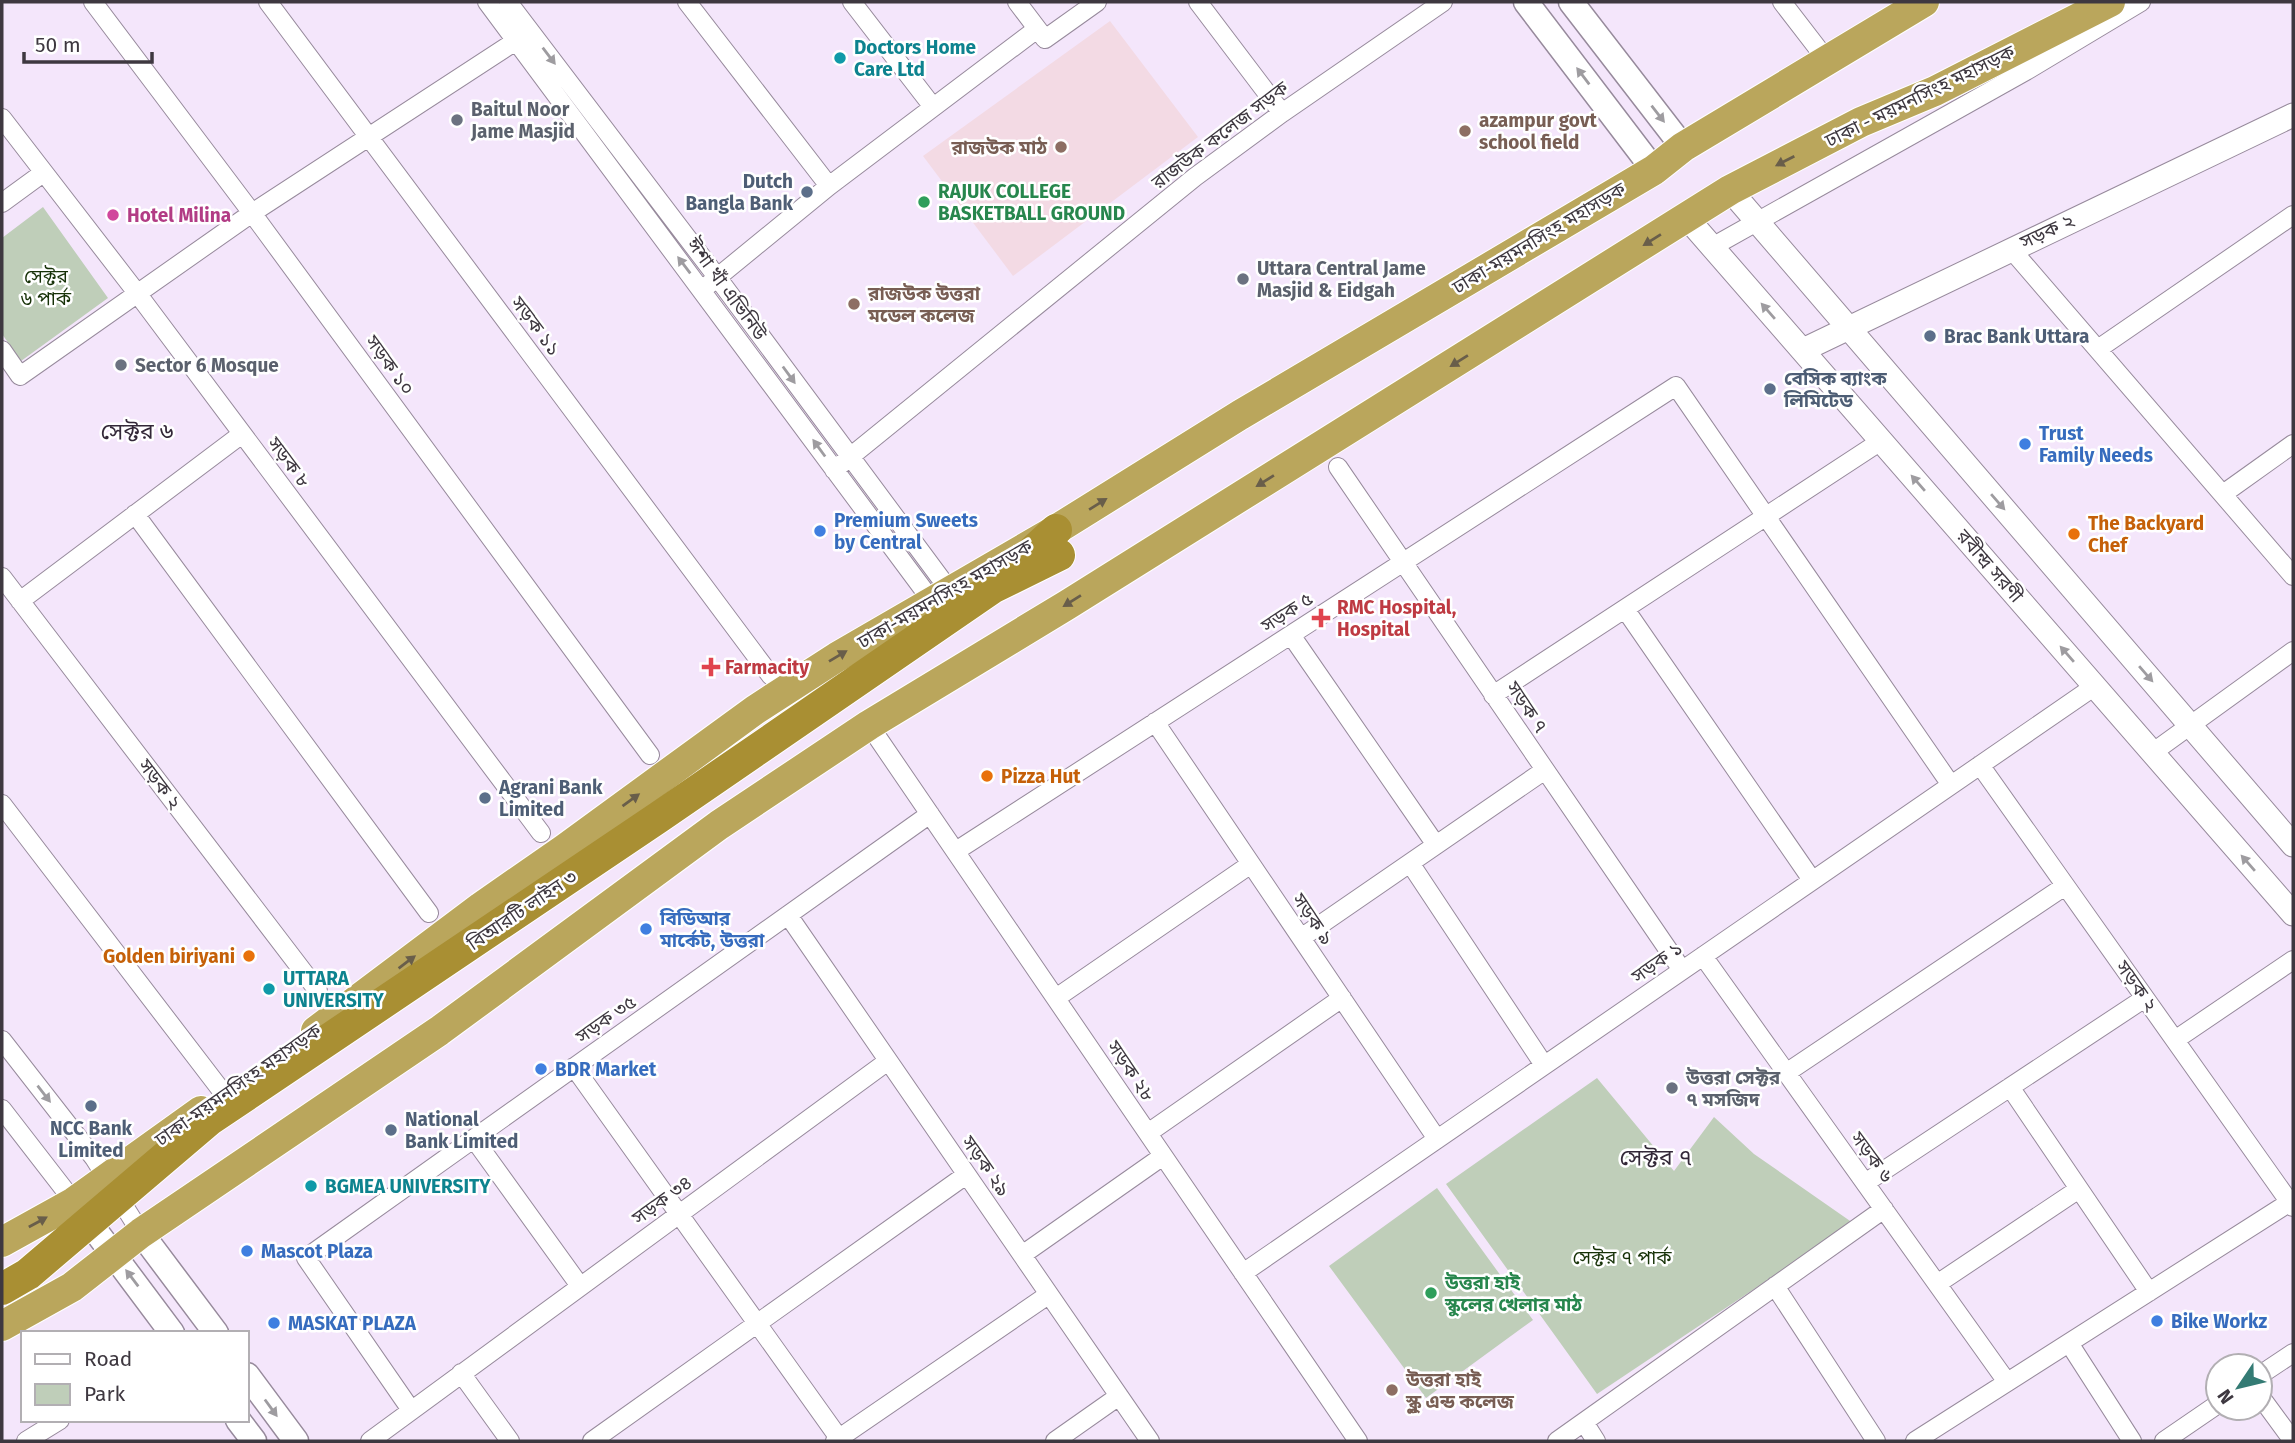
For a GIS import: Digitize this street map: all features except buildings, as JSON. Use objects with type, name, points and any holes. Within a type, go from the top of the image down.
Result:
[{"type":"highway","name":"ঢাকা-ময়মনসিংহ মহাসড়ক","points":[[2,1241],[82,1213],[216,1083],[300,1043],[481,907],[755,710],[837,657],[940,597],[1058,542],[1240,415],[1654,170],[1683,147],[1924,2]]},
{"type":"highway","name":"ঢাকা - ময়মনসিংহ মহাসড়ক","points":[[1730,190],[1861,122],[1935,91],[2110,2]]},
{"type":"highway","points":[[2,1326],[72,1287],[141,1233],[427,1039],[719,825],[869,725],[1067,605],[1730,190]]},
{"type":"highway","name":"বিআরটি লাইন ৩","points":[[2,1289],[28,1274],[82,1213],[209,1120],[648,825],[1058,542]]},
{"type":"main road","points":[[1526,2],[1654,170]]},
{"type":"main road","points":[[1572,2],[1683,147]]},
{"type":"main road","points":[[82,1213],[171,1331]]},
{"type":"main road","points":[[141,1233],[214,1331]]},
{"type":"main road","points":[[248,1376],[296,1441]]},
{"type":"street","name":"সড়ক ১০","points":[[93,2],[252,213],[650,755]]},
{"type":"street","name":"সড়ক ১১","points":[[268,2],[771,676]]},
{"type":"street","name":"ঈশা খাঁ এভিনিউ","points":[[487,2],[524,36],[702,290],[834,470],[926,593],[940,597]]},
{"type":"street","points":[[508,2],[524,36],[718,277],[850,457],[940,597]]},
{"type":"street","points":[[687,2],[829,187]]},
{"type":"street","points":[[852,2],[933,107]]},
{"type":"street","points":[[1017,2],[1045,39],[1097,2]]},
{"type":"street","points":[[1198,2],[1282,113]]},
{"type":"street","name":"রাজউক কলেজ সড়ক","points":[[834,470],[1195,177],[1282,113],[1443,2]]},
{"type":"street","points":[[1782,2],[1819,50]]},
{"type":"street","points":[[1712,247],[2026,71],[2141,2]]},
{"type":"street","points":[[702,290],[829,187],[1037,29]]},
{"type":"street","points":[[2,350],[20,376],[252,213],[524,36]]},
{"type":"street","name":"সড়ক ২","points":[[1802,350],[2293,114]]},
{"type":"street","name":"সড়ক ৮","points":[[2,118],[137,293],[541,833]]},
{"type":"street","points":[[2,203],[43,173]]},
{"type":"street","points":[[1730,190],[2293,845]]},
{"type":"street","points":[[2098,349],[2293,215]]},
{"type":"street","name":"রবীন্দ্র সরণী","points":[[1687,218],[2293,914]]},
{"type":"street","points":[[2011,248],[2293,576]]},
{"type":"street","name":"সড়ক ৫","points":[[956,851],[1676,386],[1766,516]]},
{"type":"street","points":[[20,601],[242,434]]},
{"type":"street","points":[[1493,695],[1881,441]]},
{"type":"street","points":[[2223,494],[2293,443]]},
{"type":"street","name":"সড়ক ৭","points":[[1338,467],[1682,970]]},
{"type":"street","points":[[135,514],[429,913]]},
{"type":"street","points":[[1766,516],[1951,785]]},
{"type":"street","name":"সড়ক ২","points":[[2,576],[318,991]]},
{"type":"street","points":[[1625,609],[1812,880]]},
{"type":"street","points":[[1291,635],[1436,845]]},
{"type":"street","points":[[2152,752],[2293,651]]},
{"type":"street","name":"সড়ক ১","points":[[1243,1273],[2095,686]]},
{"type":"street","name":"সড়ক ৯","points":[[1154,722],[1437,1139]]},
{"type":"street","name":"সড়ক ২৮","points":[[869,725],[1358,1441]]},
{"type":"street","name":"সড়ক ২","points":[[1980,765],[2292,1204]]},
{"type":"street","points":[[1301,938],[1545,770]]},
{"type":"street","points":[[2,804],[216,1083]]},
{"type":"street","name":"সড়ক ৩৫","points":[[411,1410],[306,1258],[930,814]]},
{"type":"street","points":[[1410,863],[1544,1065]]},
{"type":"street","points":[[1056,998],[1251,864]]},
{"type":"street","points":[[1786,1073],[2066,886]]},
{"type":"street","name":"সড়ক ২৯","points":[[788,915],[1150,1441]]},
{"type":"street","name":"সড়ক ৬","points":[[1703,956],[2007,1382]]},
{"type":"street","points":[[2175,1040],[2293,960]]},
{"type":"street","points":[[1148,1133],[1342,998]]},
{"type":"street","points":[[1865,1183],[2145,998]]},
{"type":"street","points":[[2,1040],[94,1158],[141,1233]]},
{"type":"street","name":"সড়ক ৩৪","points":[[370,1441],[888,1061]]},
{"type":"street","points":[[574,1067],[839,1440],[1048,1295]]},
{"type":"street","points":[[2010,1087],[2149,1292]]},
{"type":"street","points":[[2,1109],[82,1213]]},
{"type":"street","points":[[474,1139],[580,1286]]},
{"type":"street","points":[[1022,1255],[1163,1156]]},
{"type":"street","points":[[592,1441],[967,1175]]},
{"type":"street","points":[[1937,1284],[2078,1189]]},
{"type":"street","points":[[1915,1441],[2292,1204]]},
{"type":"street","points":[[1557,1441],[1884,1209]]},
{"type":"street","points":[[1775,1286],[1876,1441]]},
{"type":"street","points":[[2069,1343],[2132,1441]]},
{"type":"street","points":[[2274,1366],[2293,1353]]},
{"type":"street","points":[[461,1373],[510,1441]]},
{"type":"street","points":[[1055,1441],[1119,1396]]},
{"type":"street","points":[[2164,1441],[2204,1414]]},
{"type":"street","points":[[2274,1416],[2292,1441]]},
{"type":"street","points":[[26,1441],[57,1422]]},
{"type":"street","points":[[1584,1422],[1596,1441]]},
{"type":"shaded area","name":"রাজউক মাঠ","points":[[1110,21],[1198,137],[1013,276],[923,156]]},
{"type":"green space","name":"সেক্টর ৬ পার্ক","points":[[43,207],[108,298],[21,361],[2,334],[2,238]]},
{"type":"green space","name":"সেক্টর ৭ পার্ক","points":[[1597,1078],[1674,1171],[1714,1117],[1754,1154],[1853,1223],[1597,1394],[1446,1184]]},
{"type":"green space","name":"উত্তরা হাই স্কুলের খেলার মাঠ","points":[[1437,1188],[1533,1320],[1426,1398],[1329,1266]]},
{"type":"place","name":"Doctors Home Care Ltd","points":[[840,58]]},
{"type":"place","name":"Baitul Noor Jame Masjid","points":[[457,120]]},
{"type":"place","name":"azampur govt school field","points":[[1465,131]]},
{"type":"place","name":"রাজউক মাঠ","points":[[1061,147]]},
{"type":"place","name":"Dutch Bangla Bank","points":[[807,192]]},
{"type":"place","name":"RAJUK COLLEGE BASKETBALL GROUND","points":[[924,202]]},
{"type":"place","name":"Hotel Milina","points":[[113,215]]},
{"type":"place","name":"Uttara Central Jame Masjid & Eidgah","points":[[1243,279]]},
{"type":"place","name":"রাজউক উত্তরা মডেল কলেজ","points":[[854,304]]},
{"type":"place","name":"Brac Bank Uttara","points":[[1930,336]]},
{"type":"place","name":"Sector 6 Mosque","points":[[121,365]]},
{"type":"place","name":"বেসিক ব্যাংক লিমিটেড","points":[[1770,389]]},
{"type":"place","name":"Trust Family Needs","points":[[2025,444]]},
{"type":"place","name":"Premium Sweets by Central","points":[[820,531]]},
{"type":"place","name":"The Backyard Chef","points":[[2074,534]]},
{"type":"place","name":"RMC Hospital, Hospital","points":[[1321,618]]},
{"type":"place","name":"Farmacity","points":[[711,667]]},
{"type":"place","name":"Pizza Hut","points":[[987,776]]},
{"type":"place","name":"Agrani Bank Limited","points":[[485,798]]},
{"type":"place","name":"বিডিআর মার্কেট, উত্তরা","points":[[646,929]]},
{"type":"place","name":"Golden biriyani","points":[[249,956]]},
{"type":"place","name":"UTTARA UNIVERSITY","points":[[269,989]]},
{"type":"place","name":"BDR Market","points":[[541,1069]]},
{"type":"place","name":"উত্তরা সেক্টর ৭ মসজিদ","points":[[1672,1088]]},
{"type":"place","name":"NCC Bank Limited","points":[[91,1106]]},
{"type":"place","name":"National Bank Limited","points":[[391,1130]]},
{"type":"place","name":"BGMEA UNIVERSITY","points":[[311,1186]]},
{"type":"place","name":"Mascot Plaza","points":[[247,1251]]},
{"type":"place","name":"উত্তরা হাই স্কুলের খেলার মাঠ","points":[[1431,1293]]},
{"type":"place","name":"Bike Workz","points":[[2157,1321]]},
{"type":"place","name":"MASKAT PLAZA","points":[[274,1323]]},
{"type":"place","name":"উত্তরা হাই স্কুল এন্ড কলেজ","points":[[1392,1390]]},
{"type":"district","name":"সেক্টর ৬","points":[[137,431]]},
{"type":"district","name":"সেক্টর ৭","points":[[1656,1157]]}]
